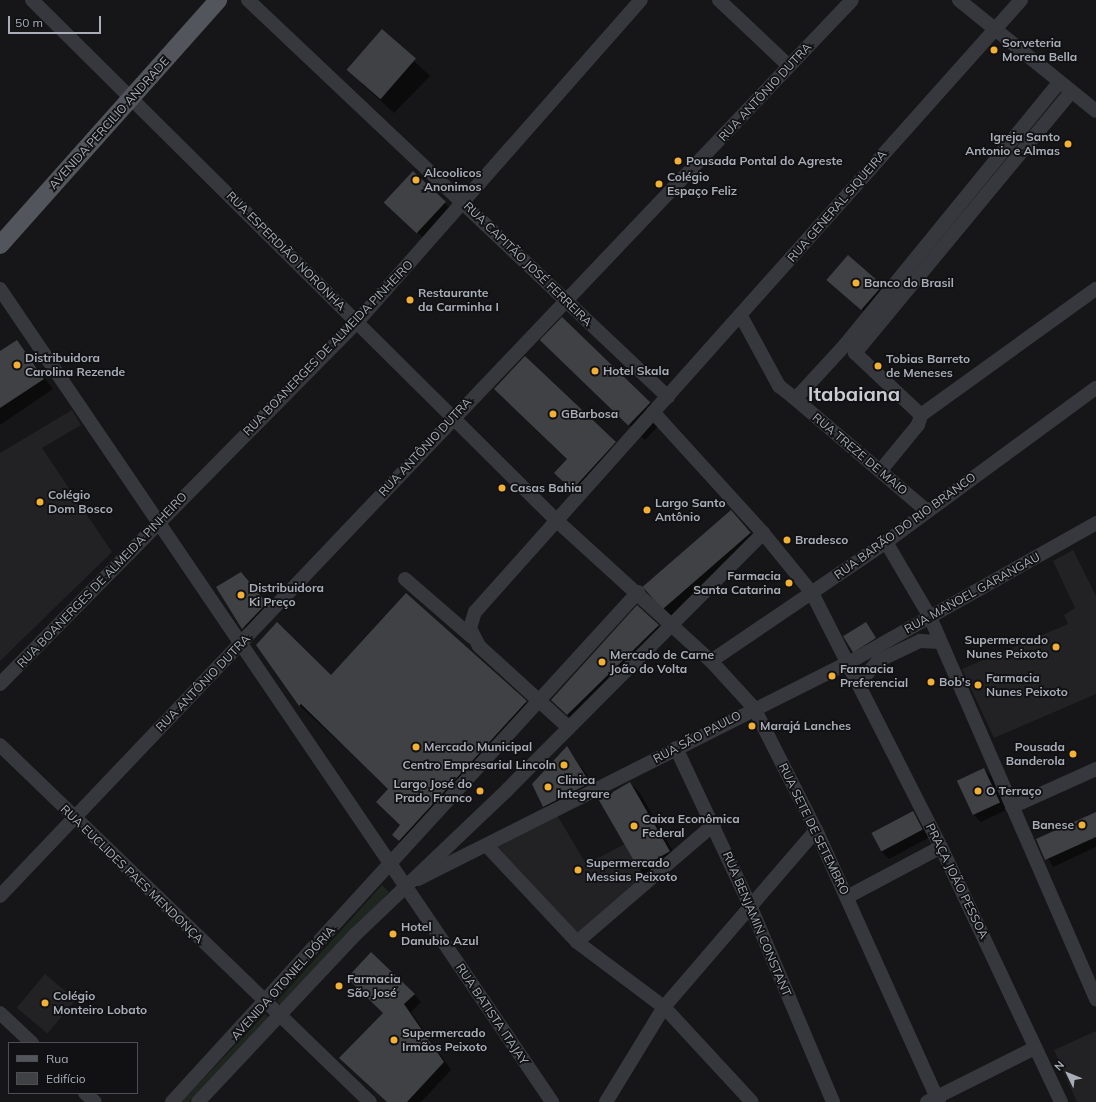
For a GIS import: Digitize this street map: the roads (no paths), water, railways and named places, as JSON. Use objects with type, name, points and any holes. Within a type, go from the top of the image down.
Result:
[{"type":"main road","name":"AVENIDA PERCILIO ANDRADE","points":[[0,245],[218,0]]},
{"type":"street","name":"RUA ESPERDIÃO NORONHA","points":[[32,0],[357,322],[454,415],[556,520]]},
{"type":"street","name":"RUA CAPITÃO JOSÉ FERREIRA","points":[[248,0],[464,202],[668,397]]},
{"type":"street","name":"RUA BOANERGES DE ALMEIDA PINHEIRO","points":[[0,684],[157,523],[357,322],[641,0]]},
{"type":"street","points":[[719,0],[789,66]]},
{"type":"street","name":"RUA ANTÔNIO DUTRA","points":[[0,896],[73,818],[242,644],[454,415],[567,301],[852,0]]},
{"type":"street","points":[[958,0],[1059,83],[1096,111]]},
{"type":"street","name":"RUA GENERAL SIQUEIRA","points":[[654,412],[741,316],[1020,0]]},
{"type":"street","points":[[796,396],[847,350],[944,245],[1004,163],[1059,83]]},
{"type":"street","points":[[847,350],[933,236],[1071,92]]},
{"type":"street","points":[[933,236],[944,245]]},
{"type":"street","name":"RUA BATISTA ITAJAY","points":[[0,289],[157,523],[392,862],[405,886],[552,1102]]},
{"type":"street","points":[[881,470],[920,420],[1056,322],[1096,289]]},
{"type":"street","points":[[1056,322],[1096,298]]},
{"type":"street","name":"RUA TREZE DE MAIO","points":[[741,316],[773,377],[926,510]]},
{"type":"street","points":[[847,350],[920,420]]},
{"type":"street","name":"RUA BARÃO DO RIO BRANCO","points":[[711,661],[886,542],[926,510],[1096,388]]},
{"type":"street","points":[[471,632],[475,612],[654,412]]},
{"type":"street","name":"PRAÇA JOÃO PESSOA","points":[[654,412],[764,533],[812,593],[941,847],[1061,1102]]},
{"type":"street","points":[[556,520],[638,592]]},
{"type":"street","name":"RUA MANOEL GARANGAU","points":[[848,663],[1096,523]]},
{"type":"street","name":"AVENIDA OTONIEL DÓRIA","points":[[198,1102],[405,886],[569,728],[764,533]]},
{"type":"street","points":[[886,542],[930,617],[1096,999]]},
{"type":"street","points":[[404,579],[471,632],[537,699],[569,728]]},
{"type":"street","name":"AVENIDA OTONIEL DÓRIA","points":[[172,1102],[266,1002],[537,699],[638,592]]},
{"type":"street","name":"RUA SETE DE SETEMBRO","points":[[638,592],[672,626],[711,661],[754,708],[816,830],[847,897],[934,1100]]},
{"type":"street","points":[[858,683],[878,661],[920,641],[940,642]]},
{"type":"street","name":"RUA SÃO PAULO","points":[[405,886],[487,846],[754,708],[848,663]]},
{"type":"street","name":"RUA EUCLIDES PAES MENDONÇA","points":[[0,745],[73,818],[370,1102]]},
{"type":"street","name":"RUA BENJAMIN CONSTANT","points":[[676,748],[714,824],[833,1102]]},
{"type":"street","points":[[1012,808],[1096,769]]},
{"type":"street","points":[[577,942],[714,824]]},
{"type":"street","points":[[606,1102],[664,1006],[749,903],[816,830]]},
{"type":"street","points":[[487,846],[577,942],[664,1006],[752,1102]]},
{"type":"street","points":[[847,897],[941,847]]},
{"type":"street","points":[[0,1013],[31,1042]]},
{"type":"street","points":[[934,1100],[1035,1048]]},
{"type":"street","points":[[86,1094],[95,1102]]},
{"type":"place","name":"Sorveteria Morena Bella","points":[[994,50]]},
{"type":"place","name":"Igreja Santo Antonio e Almas","points":[[1068,144]]},
{"type":"place","name":"Pousada Pontal do Agreste","points":[[678,161]]},
{"type":"place","name":"Alcoolicos Anonimos","points":[[416,180]]},
{"type":"place","name":"Colégio Espaço Feliz","points":[[659,184]]},
{"type":"place","name":"Banco do Brasil","points":[[856,283]]},
{"type":"place","name":"Restaurante da Carminha I","points":[[410,300]]},
{"type":"place","name":"Distribuidora Carolina Rezende","points":[[17,365]]},
{"type":"place","name":"Tobias Barreto de Meneses","points":[[878,366]]},
{"type":"place","name":"Hotel Skala","points":[[595,371]]},
{"type":"place","name":"GBarbosa","points":[[553,414]]},
{"type":"place","name":"Casas Bahia","points":[[502,488]]},
{"type":"place","name":"Colégio Dom Bosco","points":[[40,502]]},
{"type":"place","name":"Largo Santo Antônio","points":[[647,510]]},
{"type":"place","name":"Bradesco","points":[[787,540]]},
{"type":"place","name":"Farmacia Santa Catarina","points":[[789,583]]},
{"type":"place","name":"Distribuidora Ki Preço","points":[[241,595]]},
{"type":"place","name":"Supermercado Nunes Peixoto","points":[[1056,647]]},
{"type":"place","name":"Mercado de Carne João do Volta","points":[[602,662]]},
{"type":"place","name":"Farmacia Preferencial","points":[[832,676]]},
{"type":"place","name":"Bob's","points":[[931,682]]},
{"type":"place","name":"Farmacia Nunes Peixoto","points":[[978,685]]},
{"type":"place","name":"Marajá Lanches","points":[[752,726]]},
{"type":"place","name":"Mercado Municipal","points":[[416,747]]},
{"type":"place","name":"Pousada Banderola","points":[[1073,754]]},
{"type":"place","name":"Centro Empresarial Lincoln","points":[[564,765]]},
{"type":"place","name":"Clinica Integrare","points":[[548,787]]},
{"type":"place","name":"Largo José do Prado Franco","points":[[480,791]]},
{"type":"place","name":"O Terraço","points":[[978,791]]},
{"type":"place","name":"Banese","points":[[1082,825]]},
{"type":"place","name":"Caixa Econômica Federal","points":[[634,826]]},
{"type":"place","name":"Supermercado Messias Peixoto","points":[[578,870]]},
{"type":"place","name":"Hotel Danubio Azul","points":[[393,934]]},
{"type":"place","name":"Farmacia São José","points":[[339,986]]},
{"type":"place","name":"Colégio Monteiro Lobato","points":[[45,1003]]},
{"type":"place","name":"Supermercado Irmãos Peixoto","points":[[394,1040]]},
{"type":"district","name":"Itabaiana","points":[[854,393]]}]
